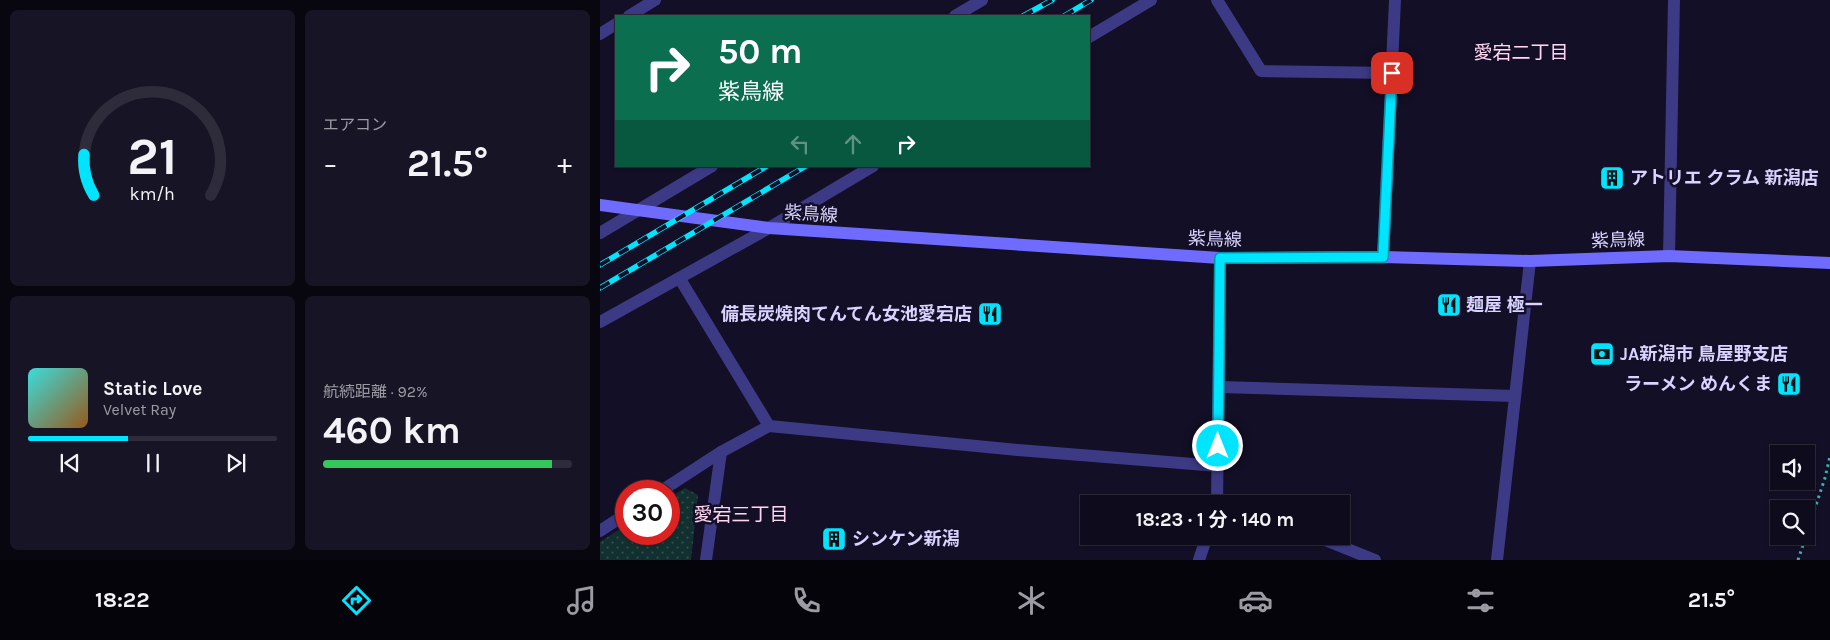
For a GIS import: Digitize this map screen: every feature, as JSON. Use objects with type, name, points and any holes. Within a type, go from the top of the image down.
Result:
[{"type":"street","points":[[630,15],[655,0]]},
{"type":"street","points":[[957,15],[982,0]]},
{"type":"street","points":[[1090,36],[1151,0]]},
{"type":"street","points":[[1217,0],[1261,72],[1392,73]]},
{"type":"street","points":[[1383,257],[1395,0]]},
{"type":"street","points":[[1669,256],[1674,0]]},
{"type":"street","points":[[600,34],[615,25]]},
{"type":"street","points":[[600,233],[640,211],[710,167]]},
{"type":"street","points":[[600,322],[769,228],[870,167]]},
{"type":"street","name":"紫鳥線","points":[[600,205],[769,228],[1220,258],[1383,257],[1530,261],[1669,256],[1830,263]]},
{"type":"street","points":[[1217,495],[1220,258]]},
{"type":"street","points":[[1497,560],[1530,261]]},
{"type":"street","points":[[680,279],[769,426]]},
{"type":"street","points":[[1219,387],[1515,396]]},
{"type":"street","points":[[678,480],[721,452],[769,426],[1018,450],[1218,466]]},
{"type":"street","points":[[706,560],[721,452]]},
{"type":"street","points":[[600,531],[615,521]]},
{"type":"street","points":[[1200,560],[1204,545]]},
{"type":"street","points":[[1338,545],[1375,560]]},
{"type":"path","points":[[1815,509],[1830,456]]},
{"type":"path","points":[[1798,560],[1803,545]]},
{"type":"green space","points":[[685,488],[698,495],[691,560],[600,560],[600,542],[615,532],[615,545],[680,545],[680,491]]},
{"type":"railway","points":[[1025,15],[1052,0]]},
{"type":"railway","points":[[1066,15],[1091,0]]},
{"type":"railway","points":[[600,265],[765,167]]},
{"type":"railway","points":[[600,288],[804,167]]},
{"type":"place","name":"アトリエ クラム 新潟店","points":[[1612,178]]},
{"type":"place","name":"麺屋 極一","points":[[1449,305]]},
{"type":"place","name":"備長炭焼肉てんてん女池愛宕店","points":[[990,314]]},
{"type":"place","name":"JA新潟市 鳥屋野支店","points":[[1602,354]]},
{"type":"place","name":"ラーメン めんくま","points":[[1789,384]]},
{"type":"place","name":"シンケン新潟","points":[[834,539]]},
{"type":"district","name":"愛宕二丁目","points":[[1521,52]]},
{"type":"district","name":"愛宕三丁目","points":[[741,514]]},
{"type":"route","points":[[1218,446],[1220,258],[1383,257],[1392,73]]}]
